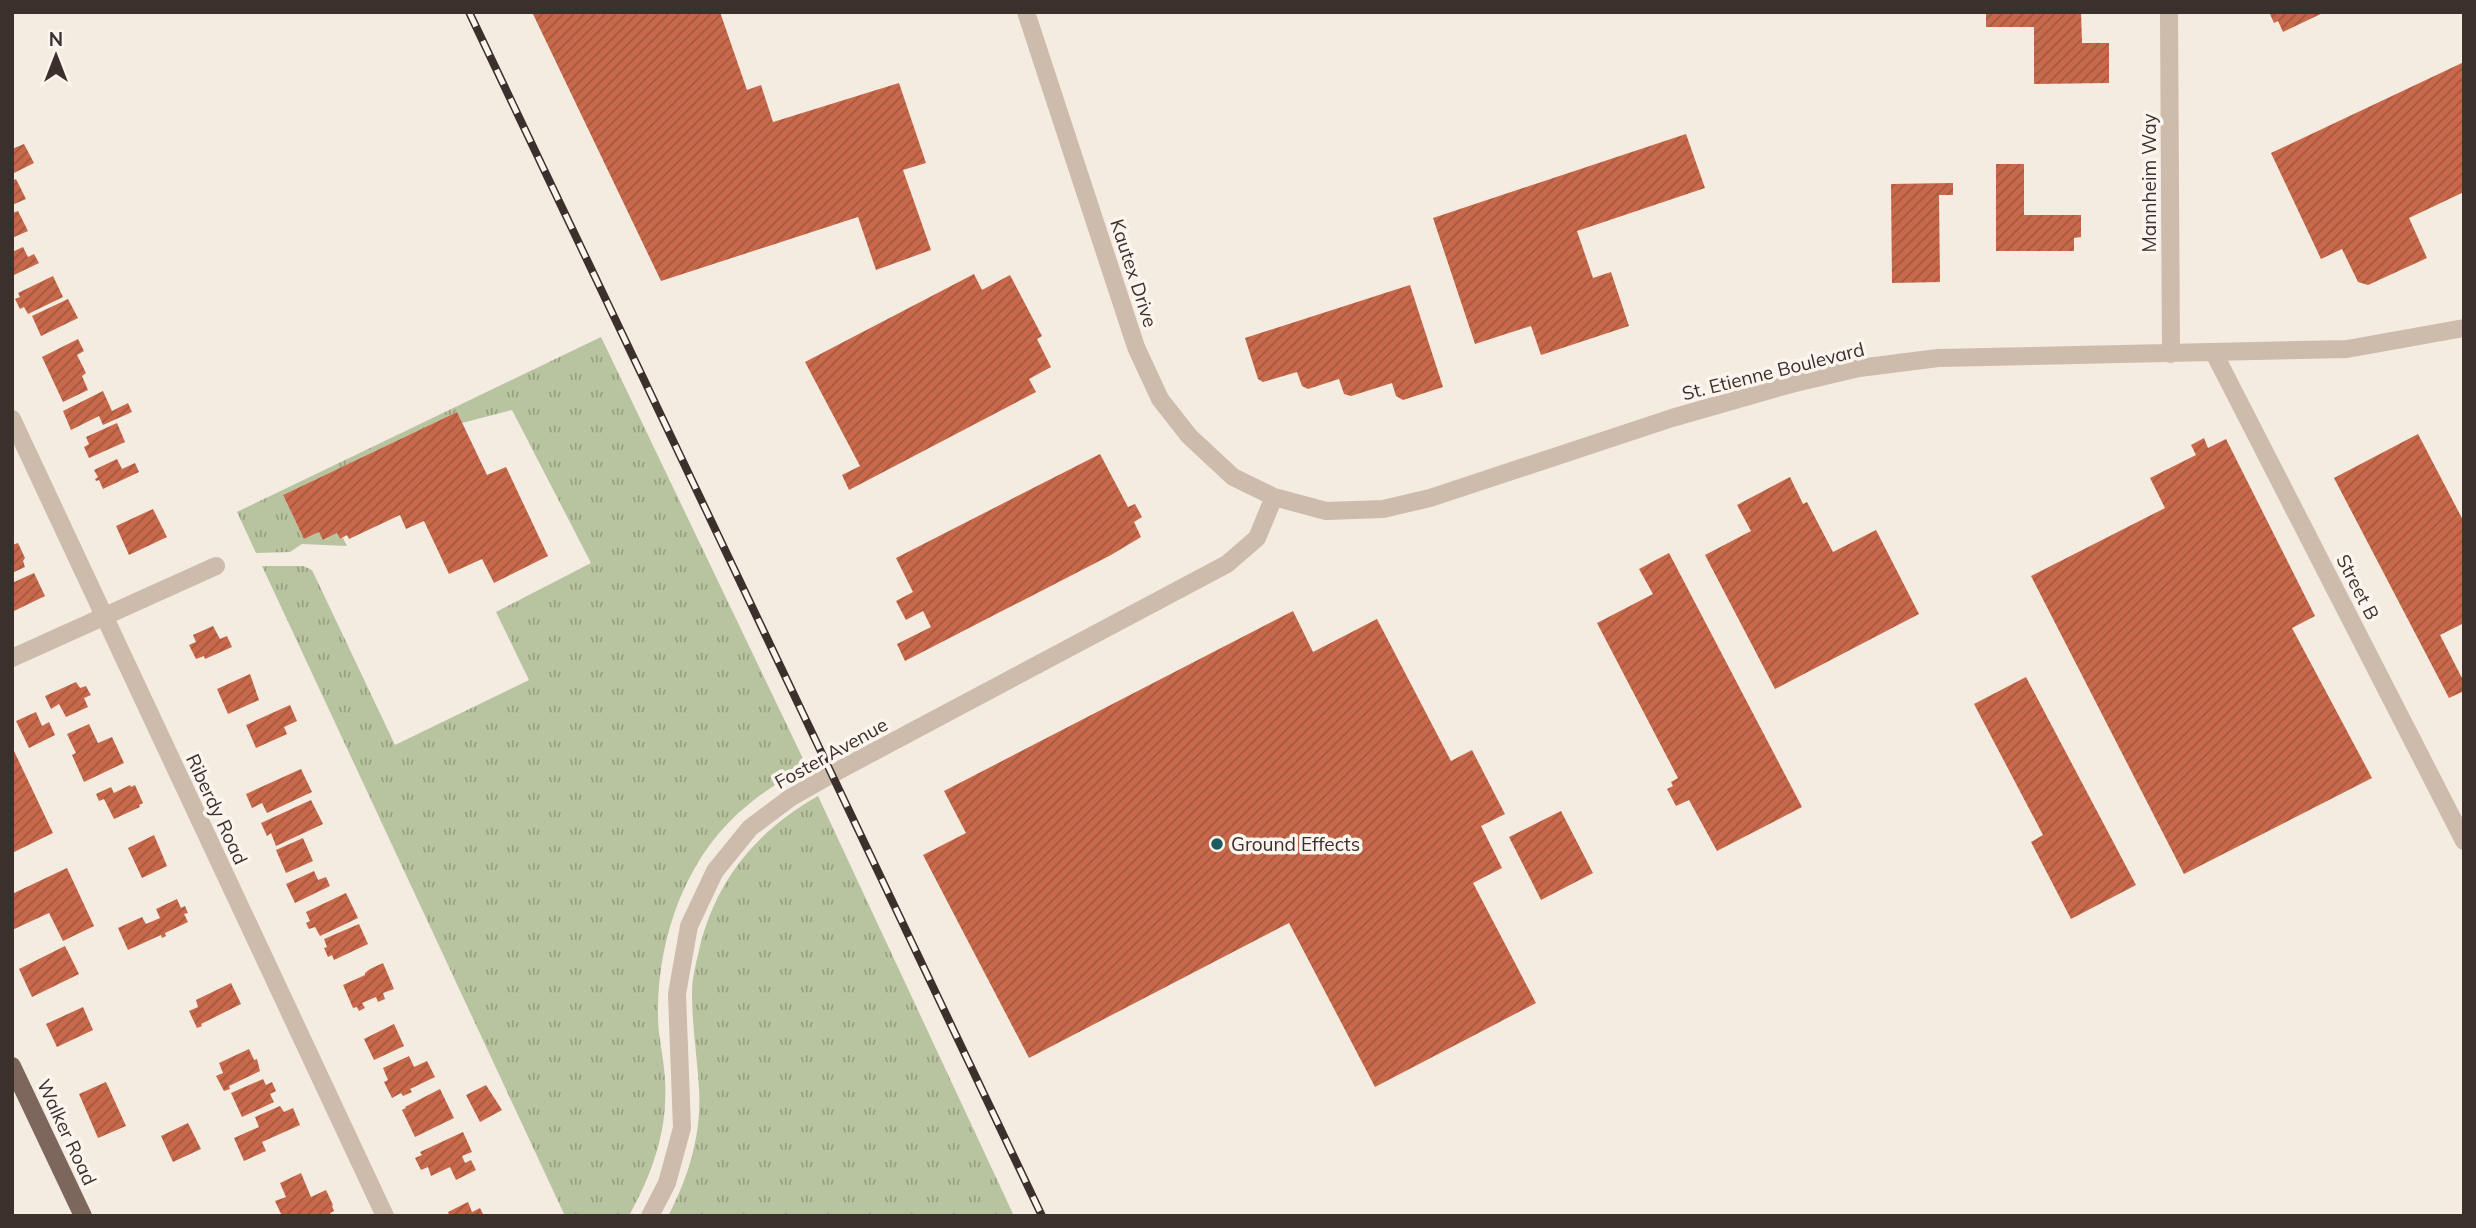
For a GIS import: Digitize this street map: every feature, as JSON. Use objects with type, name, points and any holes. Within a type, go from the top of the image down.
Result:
[{"type":"main road","name":"Walker Road","points":[[12,1066],[83,1216]]},
{"type":"street","name":"Kautex Drive","points":[[1027,12],[1136,347],[1160,399],[1189,436],[1233,477],[1274,497]]},
{"type":"street","name":"Mannheim Way","points":[[2169,12],[2171,354]]},
{"type":"street","name":"St. Etienne Boulevard","points":[[1274,497],[1326,510],[1383,509],[1464,487],[1672,418],[1791,384],[1859,368],[1938,358],[2347,349],[2464,328]]},
{"type":"street","name":"Street B","points":[[2214,353],[2459,818],[2464,841]]},
{"type":"street","name":"Riberdy Road","points":[[12,419],[384,1216]]},
{"type":"street","name":"Foster Avenue","points":[[650,1216],[667,1183],[682,1128],[677,994],[689,926],[715,870],[750,828],[790,798],[832,774],[1227,564],[1257,538],[1274,497]]},
{"type":"street","points":[[12,659],[216,566]]},
{"type":"green space","points":[[601,337],[807,767],[763,793],[727,824],[692,872],[680,900],[663,957],[659,987],[658,1024],[665,1080],[664,1116],[652,1167],[629,1216],[565,1216],[262,566],[303,566],[312,570],[395,745],[529,680],[496,612],[591,563],[512,410],[462,423],[457,412],[283,495],[304,539],[319,532],[324,540],[337,533],[347,546],[302,544],[290,552],[256,553],[237,512]]},
{"type":"green space","points":[[818,796],[1014,1216],[668,1216],[688,1170],[696,1138],[699,1088],[692,987],[707,921],[729,878],[743,858],[777,824]]},
{"type":"building","points":[[532,12],[720,12],[747,90],[761,85],[773,122],[899,83],[926,163],[903,170],[931,250],[876,270],[858,217],[661,281]]},
{"type":"building","points":[[1986,12],[2081,12],[2082,43],[2109,43],[2109,83],[2034,84],[2034,27],[1986,27]]},
{"type":"building","points":[[2269,12],[2325,12],[2283,32],[2278,21],[2274,23]]},
{"type":"building","points":[[2464,62],[2464,192],[2409,218],[2427,258],[2368,285],[2358,282],[2342,249],[2321,259],[2271,153]]},
{"type":"building","points":[[1686,134],[1705,188],[1577,231],[1593,278],[1611,272],[1629,326],[1541,355],[1531,326],[1475,344],[1433,218]]},
{"type":"building","points":[[24,144],[34,163],[12,174],[12,149]]},
{"type":"building","points":[[1996,164],[2024,164],[2024,215],[2081,215],[2081,237],[2074,238],[2074,251],[1996,251]]},
{"type":"building","points":[[16,179],[26,199],[12,205],[12,181]]},
{"type":"building","points":[[1953,183],[1953,195],[1939,195],[1940,282],[1892,283],[1891,184]]},
{"type":"building","points":[[18,211],[28,231],[12,238],[12,213]]},
{"type":"building","points":[[23,247],[28,257],[34,254],[39,263],[12,276],[12,252]]},
{"type":"building","points":[[974,274],[982,290],[1010,275],[1042,336],[1037,339],[1051,367],[1029,379],[1036,392],[849,490],[842,475],[860,466],[805,362]]},
{"type":"building","points":[[53,276],[63,297],[28,314],[24,307],[20,309],[15,299],[20,297],[18,293]]},
{"type":"building","points":[[1410,285],[1443,387],[1403,400],[1396,396],[1392,383],[1351,396],[1344,394],[1339,379],[1308,389],[1302,386],[1297,372],[1263,382],[1258,379],[1245,338]]},
{"type":"building","points":[[68,299],[78,318],[41,336],[32,316]]},
{"type":"building","points":[[78,339],[84,351],[77,355],[86,373],[82,376],[88,390],[63,402],[42,357]]},
{"type":"building","points":[[103,391],[112,411],[128,403],[132,412],[103,425],[99,416],[71,430],[63,411]]},
{"type":"building","points":[[457,412],[487,475],[506,467],[548,556],[494,583],[482,559],[449,574],[424,521],[406,529],[400,515],[349,539],[347,535],[340,539],[337,533],[323,540],[319,532],[304,539],[283,495]]},
{"type":"building","points":[[117,423],[125,442],[89,458],[84,447],[89,444],[86,437]]},
{"type":"building","points":[[2418,434],[2464,522],[2464,623],[2440,635],[2464,682],[2464,691],[2449,698],[2334,478]]},
{"type":"building","points":[[2204,438],[2208,448],[2226,439],[2315,616],[2292,628],[2372,778],[2184,874],[2031,576],[2165,508],[2150,478],[2196,455],[2191,445]]},
{"type":"building","points":[[1100,454],[1128,507],[1135,504],[1142,517],[1134,522],[1141,537],[905,661],[897,644],[931,627],[923,611],[906,620],[896,601],[913,592],[896,558]]},
{"type":"building","points":[[117,459],[122,469],[135,463],[139,472],[103,489],[99,480],[95,479],[98,477],[94,470]]},
{"type":"building","points":[[1790,477],[1803,504],[1807,502],[1833,552],[1876,530],[1919,614],[1775,689],[1705,555],[1751,531],[1737,505]]},
{"type":"building","points":[[153,509],[167,537],[129,555],[116,526]]},
{"type":"building","points":[[18,543],[25,558],[25,567],[12,573],[12,545]]},
{"type":"building","points":[[1669,553],[1802,807],[1717,851],[1689,800],[1676,806],[1667,789],[1673,786],[1671,782],[1678,778],[1597,623],[1653,594],[1639,569]]},
{"type":"building","points":[[34,573],[45,596],[14,611],[12,583]]},
{"type":"building","name":"Ground Effects","points":[[1293,611],[1313,652],[1377,619],[1451,761],[1472,750],[1505,814],[1481,826],[1502,868],[1473,883],[1536,1003],[1375,1087],[1289,923],[1029,1058],[923,855],[966,833],[944,791]]},
{"type":"building","points":[[213,626],[220,639],[227,636],[232,647],[205,659],[204,656],[196,659],[189,645],[196,642],[193,635]]},
{"type":"building","points":[[250,674],[259,700],[228,714],[217,689]]},
{"type":"building","points":[[2026,677],[2136,885],[2071,919],[2031,842],[2043,835],[1974,704]]},
{"type":"building","points":[[76,682],[80,688],[86,686],[91,695],[84,698],[88,707],[66,717],[59,704],[51,709],[45,696]]},
{"type":"building","points":[[290,705],[297,721],[284,727],[287,734],[256,748],[246,725]]},
{"type":"building","points":[[36,712],[42,726],[49,722],[55,735],[29,748],[16,721]]},
{"type":"building","points":[[89,724],[98,743],[112,737],[124,763],[84,782],[72,755],[76,753],[67,734]]},
{"type":"building","points":[[14,751],[53,833],[12,853],[12,752]]},
{"type":"building","points":[[301,769],[312,792],[267,813],[262,803],[252,808],[246,794]]},
{"type":"building","points":[[135,785],[143,803],[114,819],[104,799],[99,801],[96,794],[111,787],[114,793]]},
{"type":"building","points":[[311,800],[323,824],[276,846],[271,833],[267,836],[261,823]]},
{"type":"building","points":[[1561,811],[1593,873],[1541,900],[1509,837]]},
{"type":"building","points":[[154,835],[167,866],[142,878],[128,848]]},
{"type":"building","points":[[303,838],[313,861],[286,873],[276,850]]},
{"type":"building","points":[[67,868],[94,926],[63,941],[49,913],[12,930],[12,894]]},
{"type":"building","points":[[314,871],[318,880],[326,877],[330,886],[295,903],[286,884]]},
{"type":"building","points":[[346,893],[358,918],[320,936],[315,927],[309,929],[306,923],[310,921],[306,912]]},
{"type":"building","points":[[177,899],[181,908],[185,906],[188,913],[184,914],[188,922],[165,933],[166,936],[162,938],[161,935],[128,950],[118,928],[142,917],[146,924],[160,918],[156,909]]},
{"type":"building","points":[[359,924],[368,944],[334,960],[332,955],[328,957],[324,939]]},
{"type":"building","points":[[65,946],[79,974],[32,997],[19,969]]},
{"type":"building","points":[[383,963],[394,989],[383,993],[385,999],[378,1002],[376,997],[362,1003],[365,1008],[359,1011],[357,1007],[353,1008],[343,985]]},
{"type":"building","points":[[231,983],[241,1004],[197,1028],[189,1011],[198,1007],[196,1000]]},
{"type":"building","points":[[83,1007],[93,1030],[57,1047],[46,1024]]},
{"type":"building","points":[[394,1024],[404,1046],[374,1060],[364,1039]]},
{"type":"building","points":[[249,1049],[254,1060],[257,1059],[260,1071],[224,1091],[216,1076],[223,1073],[219,1063]]},
{"type":"building","points":[[409,1056],[414,1067],[427,1061],[435,1077],[410,1089],[412,1092],[403,1096],[401,1093],[392,1098],[384,1082],[388,1080],[383,1068]]},
{"type":"building","points":[[263,1079],[266,1085],[272,1082],[276,1091],[270,1094],[274,1102],[242,1117],[231,1093]]},
{"type":"building","points":[[106,1082],[126,1126],[98,1138],[79,1094]]},
{"type":"building","points":[[486,1085],[502,1110],[480,1122],[466,1095]]},
{"type":"building","points":[[440,1089],[454,1118],[415,1137],[402,1110]]},
{"type":"building","points":[[280,1106],[284,1112],[293,1108],[300,1125],[262,1142],[266,1151],[244,1161],[234,1138],[259,1127],[255,1117]]},
{"type":"building","points":[[188,1123],[201,1149],[173,1162],[161,1136]]},
{"type":"building","points":[[463,1132],[472,1152],[462,1156],[465,1163],[471,1160],[476,1170],[456,1180],[450,1167],[431,1176],[428,1167],[421,1170],[415,1158],[422,1155],[420,1152]]},
{"type":"building","points":[[301,1173],[311,1197],[326,1190],[333,1205],[331,1216],[282,1216],[275,1201],[286,1197],[280,1183]]},
{"type":"building","points":[[468,1202],[472,1212],[480,1208],[484,1216],[450,1216],[448,1212]]},
{"type":"railway","points":[[469,12],[1042,1216]]},
{"type":"place","name":"Ground Effects","points":[[1217,844]]}]
